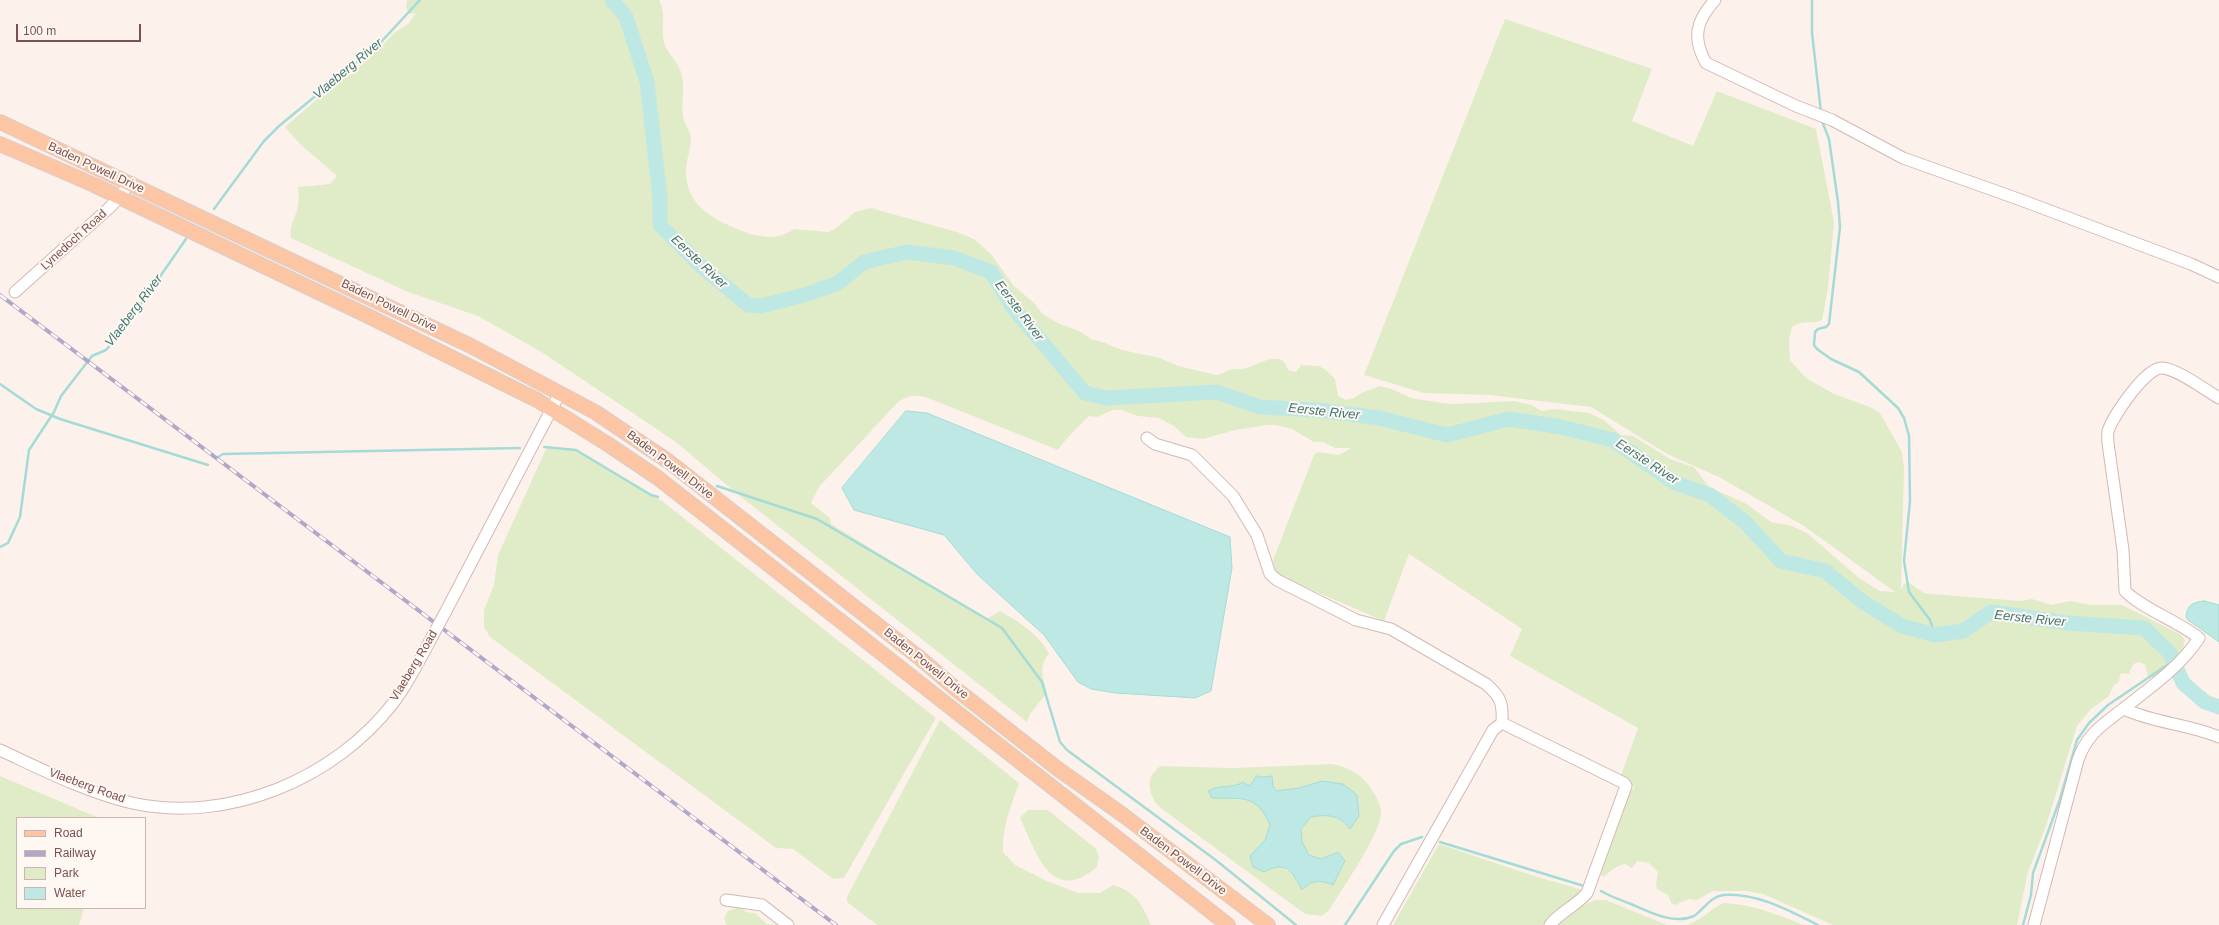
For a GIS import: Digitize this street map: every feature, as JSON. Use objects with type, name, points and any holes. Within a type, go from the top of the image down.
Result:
[{"type":"main road","name":"Baden Powell Drive","points":[[0,122],[411,316],[560,393],[623,430],[668,461],[1052,765],[1123,815],[1268,925]]},
{"type":"main road","name":"Baden Powell Drive","points":[[0,144],[120,198],[364,314],[552,409],[658,478],[1228,925]]},
{"type":"street","points":[[1715,0],[1708,8],[1698,26],[1697,40],[1700,52],[1706,63],[1796,106],[1832,120],[1903,158],[2191,264],[2219,277]]},
{"type":"street","name":"Lynedoch Road","points":[[15,292],[120,198],[129,183]]},
{"type":"street","points":[[2034,925],[2046,877],[2083,748],[2095,731],[2185,656],[2199,638],[2183,626],[2135,600],[2125,591],[2123,550],[2108,443],[2108,431],[2119,411],[2143,379],[2153,370],[2158,368],[2168,369],[2178,373],[2219,398]]},
{"type":"street","name":"Vlaeberg Road","points":[[0,750],[80,786],[132,803],[189,807],[212,805],[256,797],[284,787],[309,775],[333,760],[356,742],[394,702],[408,682],[560,393]]},
{"type":"street","points":[[1147,438],[1155,444],[1192,455],[1233,496],[1257,535],[1270,574],[1306,596],[1356,620],[1391,629],[1486,684],[1499,696],[1503,710],[1502,723]]},
{"type":"street","points":[[2124,708],[2144,718],[2189,727],[2219,737]]},
{"type":"street","points":[[1383,925],[1492,730],[1502,723]]},
{"type":"street","points":[[1502,723],[1585,762],[1624,783],[1626,786],[1587,893],[1578,903],[1556,918],[1550,925]]},
{"type":"street","points":[[726,900],[762,905],[788,925]]},
{"type":"green space","points":[[407,0],[659,0],[663,11],[663,34],[665,45],[681,71],[683,81],[683,116],[691,138],[686,167],[687,184],[697,203],[705,211],[724,223],[745,232],[764,237],[782,235],[794,229],[828,232],[835,229],[855,212],[871,208],[957,232],[974,239],[991,254],[1014,286],[1034,303],[1043,314],[1060,324],[1081,332],[1091,339],[1122,350],[1160,358],[1178,366],[1216,375],[1234,369],[1243,369],[1275,359],[1281,360],[1285,363],[1288,370],[1296,372],[1301,365],[1319,366],[1326,370],[1335,379],[1338,396],[1346,400],[1380,386],[1392,389],[1411,398],[1436,402],[1453,404],[1514,401],[1531,405],[1542,411],[1555,409],[1589,413],[1604,420],[1621,435],[1633,436],[1672,460],[1694,467],[1709,487],[1747,504],[1771,522],[1792,526],[1807,533],[1858,577],[1880,591],[1895,592],[1804,526],[1719,477],[1669,455],[1591,407],[1489,395],[1423,393],[1364,375],[1505,19],[1652,69],[1632,121],[1693,146],[1717,91],[1816,129],[1834,222],[1828,288],[1822,320],[1801,323],[1792,327],[1789,340],[1790,360],[1806,378],[1834,394],[1870,407],[1880,413],[1902,452],[1904,468],[1901,590],[1904,584],[1908,582],[1924,593],[1932,594],[2020,601],[2032,599],[2052,605],[2070,601],[2091,605],[2122,605],[2180,634],[2185,640],[2182,652],[2156,677],[2148,677],[2145,665],[2142,663],[2134,664],[2129,674],[2121,673],[2118,683],[2114,685],[2108,697],[2091,709],[2077,726],[2046,826],[2028,872],[2017,925],[1833,925],[1763,894],[1746,891],[1713,891],[1697,900],[1689,899],[1675,905],[1671,903],[1668,895],[1657,889],[1656,885],[1658,872],[1649,863],[1637,861],[1632,868],[1625,864],[1614,868],[1605,876],[1601,876],[1608,842],[1627,794],[1635,787],[1620,778],[1638,728],[1510,656],[1522,629],[1409,554],[1384,621],[1277,575],[1273,560],[1314,455],[1318,452],[1339,455],[1351,448],[1335,448],[1323,442],[1314,442],[1292,429],[1276,425],[1235,430],[1203,439],[1186,437],[1174,426],[1159,418],[1138,416],[1122,410],[1113,410],[1097,417],[1089,416],[1069,436],[1058,450],[928,398],[913,396],[906,398],[898,402],[819,487],[811,503],[830,518],[831,524],[986,619],[1000,611],[1021,624],[1040,640],[1049,654],[1045,659],[1042,669],[1047,693],[1030,714],[1027,722],[741,497],[676,442],[543,353],[478,316],[408,292],[291,238],[291,227],[297,210],[299,197],[298,187],[330,184],[337,176],[301,145],[285,127],[338,81],[359,68],[361,63],[384,44],[394,33],[409,23],[416,13],[409,14],[406,7]]},
{"type":"green space","points":[[546,449],[575,450],[662,501],[936,718],[844,878],[833,879],[793,849],[776,848],[490,637],[484,627],[484,610],[494,585],[498,555]]},
{"type":"green space","points":[[940,720],[1019,783],[1008,817],[1003,843],[1003,852],[1015,865],[1047,881],[1078,893],[1100,893],[1113,885],[1121,888],[1133,895],[1145,911],[1151,925],[877,925],[847,902],[847,897]]},
{"type":"green space","points":[[1332,764],[1358,774],[1374,792],[1381,812],[1380,821],[1375,833],[1330,909],[1322,916],[1305,914],[1158,806],[1150,790],[1150,779],[1152,774],[1161,766],[1233,768]],"holes":[[[1257,776],[1272,776],[1273,786],[1276,791],[1299,788],[1322,781],[1349,829],[1337,818],[1327,816],[1311,817],[1301,829],[1302,842],[1309,855],[1321,859],[1338,852],[1345,861],[1341,871],[1309,883],[1281,867],[1274,867],[1264,872],[1258,847],[1265,840],[1270,825],[1264,812],[1256,804],[1232,799],[1233,785],[1249,786]]]},
{"type":"green space","points":[[0,776],[97,817],[16,817],[16,909],[84,909],[79,925],[0,925]]},
{"type":"green space","points":[[1028,810],[1048,810],[1095,848],[1099,856],[1097,867],[1081,877],[1068,881],[1057,878],[1047,870],[1039,859],[1020,818]]},
{"type":"green space","points":[[1439,844],[1531,875],[1583,890],[1574,900],[1552,915],[1543,925],[1393,925]]},
{"type":"green space","points":[[1595,900],[1606,900],[1667,925],[1558,925],[1582,906]]},
{"type":"green space","points":[[1723,903],[1743,905],[1764,910],[1803,925],[1688,925]]},
{"type":"green space","points":[[740,907],[746,912],[755,913],[767,924],[780,925],[727,925],[724,918],[728,911]]},
{"type":"water","points":[[906,411],[927,413],[1230,537],[1232,568],[1211,691],[1195,698],[1116,693],[1091,689],[1078,682],[1044,635],[978,575],[944,535],[854,510],[842,488]]},
{"type":"water","points":[[2204,601],[2219,605],[2219,642],[2186,617],[2191,605]]},
{"type":"water","points":[[1257,776],[1272,776],[1273,786],[1276,791],[1299,788],[1322,781],[1343,784],[1357,795],[1359,816],[1350,829],[1346,824],[1337,818],[1323,816],[1311,817],[1301,829],[1302,842],[1309,855],[1321,859],[1338,852],[1345,861],[1333,885],[1320,881],[1313,882],[1302,890],[1295,877],[1288,869],[1278,867],[1264,872],[1253,867],[1250,856],[1265,840],[1270,825],[1265,815],[1254,803],[1247,800],[1212,798],[1208,791],[1243,782],[1249,786]]},
{"type":"waterway","name":"Vlaeberg River","points":[[214,209],[264,141],[279,126],[381,42],[420,0]]},
{"type":"waterway","name":"Eerste River","points":[[612,0],[626,17],[647,82],[660,198],[660,225],[701,266],[748,305],[761,306],[808,294],[838,283],[864,262],[907,252],[954,258],[991,272],[1014,309],[1085,393],[1106,398],[1216,392],[1260,407],[1318,410],[1379,418],[1447,435],[1509,419],[1561,427],[1613,440],[1675,483],[1710,495],[1745,522],[1781,561],[1825,571],[1863,602],[1902,626],[1935,635],[1963,631],[1991,612],[2067,623],[2144,628],[2170,653],[2183,683],[2205,702],[2219,707]]},
{"type":"waterway","points":[[1812,0],[1812,33],[1821,112]]},
{"type":"waterway","points":[[1822,121],[1829,139],[1840,227],[1829,324],[1815,332],[1814,345],[1831,359],[1859,372],[1898,408],[1904,418],[1909,436],[1910,501],[1904,561],[1909,592],[1930,620],[1935,635]]},
{"type":"waterway","name":"Vlaeberg River","points":[[0,547],[8,543],[20,517],[29,450],[54,412],[61,396],[92,356],[106,350],[123,330],[186,239]]},
{"type":"waterway","points":[[0,384],[36,409],[60,419],[208,465]]},
{"type":"waterway","points":[[544,447],[576,450],[651,495],[658,497]]},
{"type":"waterway","points":[[218,457],[223,454],[520,448]]},
{"type":"waterway","points":[[717,486],[817,519],[1002,628],[1042,682],[1060,742],[1067,750],[1217,861],[1296,925]]},
{"type":"waterway","points":[[2023,925],[2031,895],[2033,873],[2059,802],[2077,740],[2089,723],[2108,705],[2173,661]]},
{"type":"waterway","points":[[1345,925],[1394,851],[1401,844],[1422,837]]},
{"type":"waterway","points":[[1440,842],[1584,886]]},
{"type":"waterway","points":[[1601,891],[1654,914],[1678,919],[1694,916],[1718,896],[1748,896],[1760,899],[1818,925]]},
{"type":"railway","points":[[0,295],[836,925]]}]
